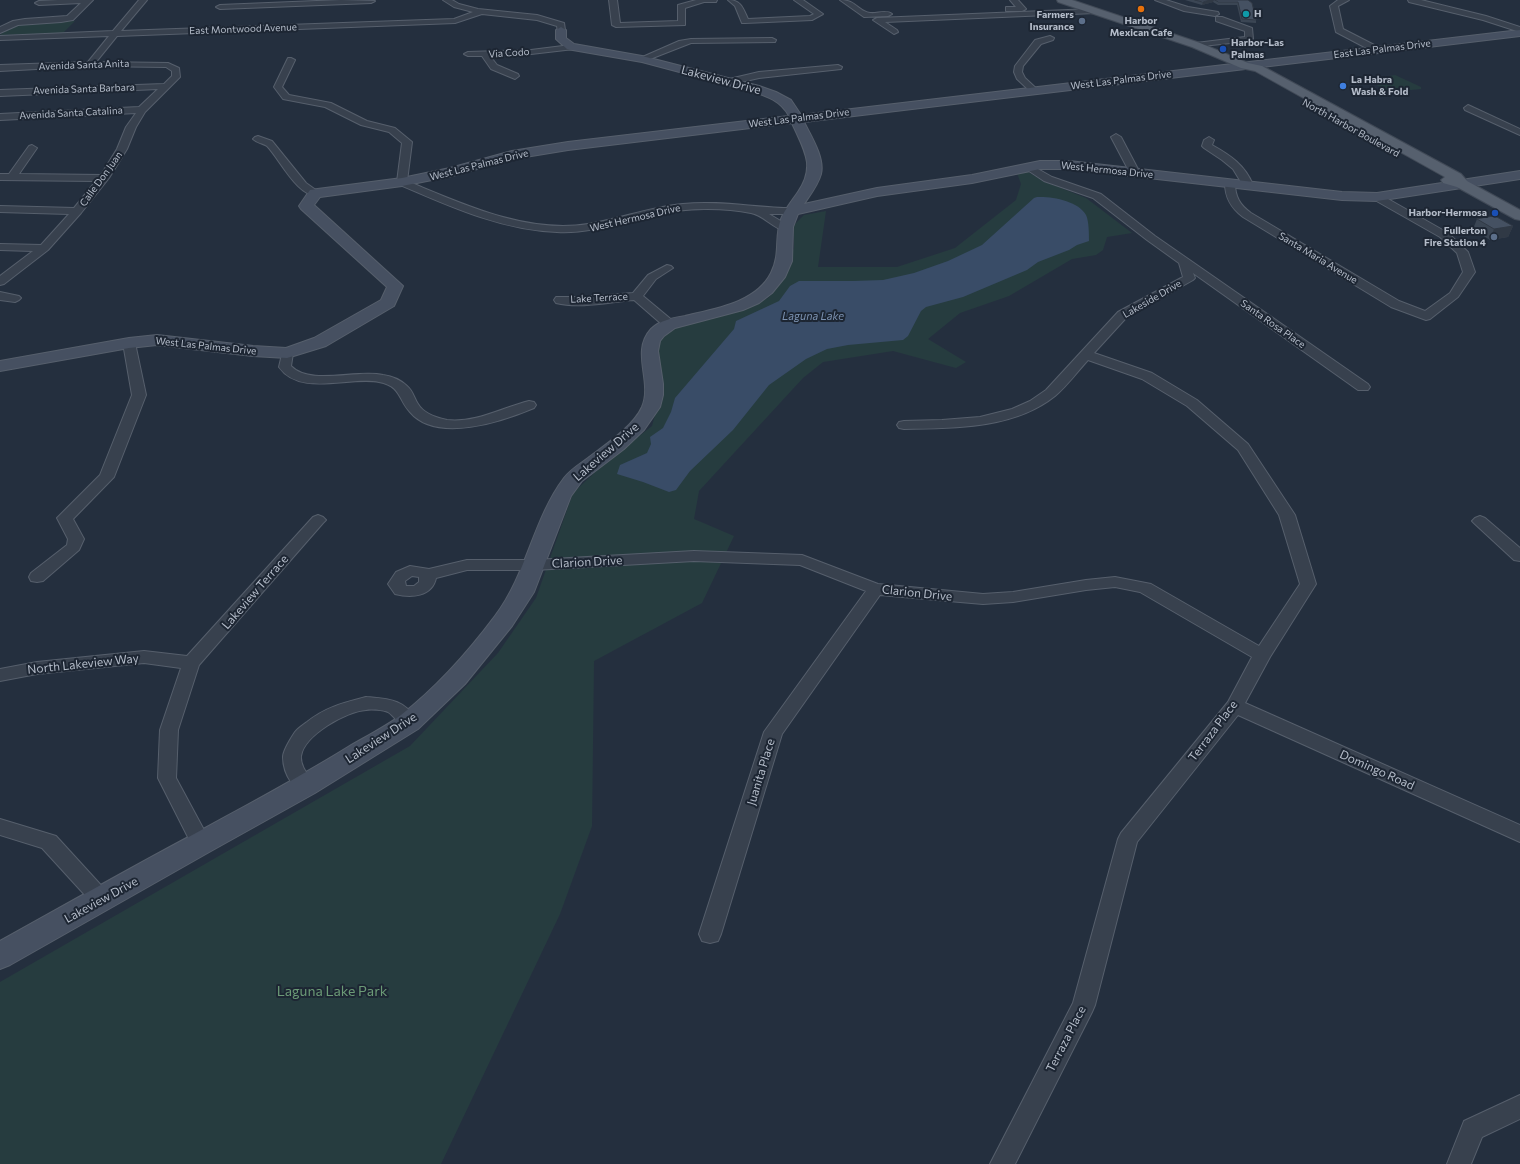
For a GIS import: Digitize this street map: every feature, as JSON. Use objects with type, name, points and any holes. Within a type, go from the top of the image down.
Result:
[{"type":"main road","name":"North Harbor Boulevard","points":[[1062,0],[1196,45],[1245,66],[1247,70],[1442,179],[1462,184],[1520,216]]},
{"type":"street","points":[[39,3],[88,0]]},
{"type":"street","points":[[0,31],[6,26],[22,22],[73,17],[88,0]]},
{"type":"street","points":[[90,64],[143,0]]},
{"type":"street","points":[[225,0],[218,10],[297,2],[371,1]]},
{"type":"street","points":[[447,0],[456,6],[484,12],[535,17],[561,25],[566,38]]},
{"type":"street","points":[[613,0],[616,25],[682,23],[681,7],[703,0],[713,0]]},
{"type":"street","points":[[732,0],[738,5],[745,21],[812,18],[819,14],[798,0]]},
{"type":"street","points":[[844,0],[867,15],[1022,9],[1014,0]]},
{"type":"street","points":[[1158,0],[1186,9],[1217,16],[1249,30],[1249,39],[1196,45]]},
{"type":"street","points":[[1344,0],[1334,6],[1339,30],[1377,50]]},
{"type":"street","points":[[1412,0],[1486,18],[1520,31]]},
{"type":"street","points":[[894,32],[877,20],[1092,11]]},
{"type":"street","name":"East Montwood Avenue","points":[[0,38],[114,34],[206,28],[455,21],[484,12]]},
{"type":"street","points":[[1004,14],[1018,23]]},
{"type":"street","name":"East Las Palmas Drive","points":[[1245,66],[1520,31]]},
{"type":"street","name":"Via Codo","points":[[484,54],[531,52],[566,38]]},
{"type":"street","name":"Lakeview Drive","points":[[0,956],[306,786],[409,722],[458,678],[504,621],[523,592],[561,496],[567,486],[575,477],[634,430],[648,412],[655,394],[650,350],[651,340],[659,330],[669,324],[733,308],[753,300],[767,291],[779,275],[785,260],[789,220],[813,178],[815,166],[797,118],[788,104],[763,91],[566,38]]},
{"type":"street","points":[[1035,90],[1021,79],[1018,72],[1019,66],[1038,42],[1050,38]]},
{"type":"street","points":[[642,59],[682,43],[691,41],[772,40]]},
{"type":"street","points":[[468,54],[484,54]]},
{"type":"street","name":"Via Codo","points":[[484,54],[494,67],[515,76]]},
{"type":"street","points":[[291,60],[278,87],[286,97],[328,105],[364,123],[392,130],[407,142],[402,182]]},
{"type":"street","name":"Avenida Santa Anita","points":[[0,68],[90,64],[168,65]]},
{"type":"street","name":"Calle Don Juan","points":[[0,282],[44,248],[104,178],[122,148],[131,127],[142,110],[176,78],[176,70],[168,65]]},
{"type":"street","points":[[728,82],[759,75],[838,66]]},
{"type":"street","name":"West Las Palmas Drive","points":[[0,366],[130,343],[157,340],[253,351],[287,353],[320,342],[355,323],[388,303],[396,286],[306,206],[315,193],[402,182],[452,172],[512,155],[568,146],[1245,66]]},
{"type":"street","name":"Avenida Santa Barbara","points":[[0,93],[167,86]]},
{"type":"street","points":[[1468,108],[1520,132]]},
{"type":"street","name":"Avenida Santa Catalina","points":[[0,117],[142,110]]},
{"type":"street","points":[[1116,137],[1135,172]]},
{"type":"street","points":[[258,140],[269,143],[302,185],[315,193]]},
{"type":"street","points":[[1209,140],[1207,146],[1231,161],[1245,175],[1248,185]]},
{"type":"street","points":[[12,177],[32,148]]},
{"type":"street","name":"West Hermosa Drive","points":[[402,182],[457,205],[492,216],[526,225],[550,229],[572,230],[598,227],[657,211],[680,207],[713,207],[755,210],[789,220],[877,192],[972,179],[1029,167],[1063,165],[1342,196],[1377,196],[1520,175]]},
{"type":"street","name":"Lakeside Drive","points":[[904,425],[969,422],[997,417],[1036,403],[1051,394],[1122,315],[1190,278],[1184,261],[1119,215],[1097,196],[1048,179],[1029,167]]},
{"type":"street","points":[[0,177],[104,178]]},
{"type":"street","name":"Santa Maria Avenue","points":[[1230,183],[1230,193],[1233,202],[1247,215],[1395,304],[1426,316],[1454,295],[1469,272],[1462,252],[1444,235],[1377,196]]},
{"type":"street","points":[[0,209],[77,211]]},
{"type":"street","name":"West Hermosa Drive","points":[[755,210],[789,220]]},
{"type":"street","points":[[0,247],[44,248]]},
{"type":"street","name":"Santa Rosa Place","points":[[1184,261],[1363,387]]},
{"type":"street","points":[[667,268],[652,276],[637,296],[669,324]]},
{"type":"street","points":[[0,296],[15,298]]},
{"type":"street","name":"Lake Terrace","points":[[560,300],[582,301],[637,296]]},
{"type":"street","points":[[37,577],[74,547],[76,539],[65,518],[107,477],[110,470],[139,395],[130,343]]},
{"type":"street","points":[[287,353],[285,366],[294,375],[310,379],[376,377],[393,382],[406,391],[415,410],[427,418],[448,424],[474,422],[502,416],[528,405]]},
{"type":"street","name":"Terraza Place","points":[[1002,1164],[1084,1005],[1128,839],[1235,706],[1262,655],[1308,584],[1287,515],[1243,448],[1192,403],[1147,376],[1087,355]]},
{"type":"street","name":"Lakeview Terrace","points":[[191,663],[318,520]]},
{"type":"street","points":[[1480,521],[1520,556]]},
{"type":"street","name":"Clarion Drive","points":[[427,575],[468,565],[534,565],[694,556],[802,560],[876,589],[983,599],[1013,597],[1102,582],[1115,582],[1145,588],[1262,655]]},
{"type":"street","name":"Juanita Place","points":[[710,934],[773,732],[876,589]]},
{"type":"street","name":"North Lakeview Way","points":[[0,675],[36,668],[144,657],[191,663]]},
{"type":"street","points":[[191,663],[169,730],[167,778],[201,843]]},
{"type":"street","points":[[306,786],[294,773],[292,756],[302,736],[321,721],[340,710],[366,703],[392,706],[409,722]]},
{"type":"street","name":"Domingo Road","points":[[1235,706],[1520,834]]},
{"type":"street","points":[[0,827],[49,842],[102,900]]},
{"type":"street","points":[[1459,1164],[1473,1129],[1520,1107]]},
{"type":"green space","points":[[75,21],[63,33],[0,35],[9,26],[23,23]]},
{"type":"green space","points":[[1395,75],[1421,87],[1421,89],[1390,92],[1367,80]]},
{"type":"green space","name":"Laguna Lake Park","points":[[1028,172],[1043,181],[1086,198],[1132,233],[1107,237],[1103,250],[1096,255],[1072,259],[1009,296],[960,313],[928,339],[966,362],[956,368],[893,351],[823,362],[803,378],[699,491],[694,519],[734,536],[702,603],[594,661],[592,826],[560,914],[441,1164],[0,1164],[0,982],[410,746],[498,653],[536,598],[573,493],[606,462],[652,426],[663,386],[657,361],[659,337],[665,331],[743,310],[768,298],[779,286],[794,248],[794,225],[804,215],[826,211],[818,267],[897,267],[955,248],[1016,200],[1021,184],[1017,173]]},
{"type":"water","name":"Laguna Lake","points":[[1050,197],[1064,200],[1082,210],[1088,221],[1089,241],[1038,262],[1027,270],[963,297],[926,307],[921,311],[908,336],[903,340],[848,345],[827,349],[806,359],[769,385],[733,430],[690,471],[676,490],[669,492],[617,474],[620,465],[647,453],[651,444],[650,437],[663,428],[671,412],[675,398],[734,329],[736,321],[779,301],[790,286],[799,281],[883,280],[914,273],[948,261],[982,245],[1034,198]]},
{"type":"building","points":[[1195,0],[1210,0],[1203,2]]},
{"type":"building","name":"H","points":[[1215,0],[1248,0],[1252,3],[1256,20],[1242,19],[1238,2],[1219,2]]},
{"type":"building","points":[[1495,216],[1513,226],[1494,229],[1477,219]]},
{"type":"place","name":"Harbor Mexican Cafe","points":[[1141,9]]},
{"type":"place","name":"H","points":[[1246,14]]},
{"type":"place","name":"Farmers Insurance","points":[[1082,21]]},
{"type":"place","name":"Harbor-Las Palmas","points":[[1223,49]]},
{"type":"place","name":"La Habra Wash & Fold","points":[[1343,86]]},
{"type":"place","name":"Harbor-Hermosa","points":[[1495,213]]},
{"type":"place","name":"Fullerton Fire Station 4","points":[[1494,237]]}]
